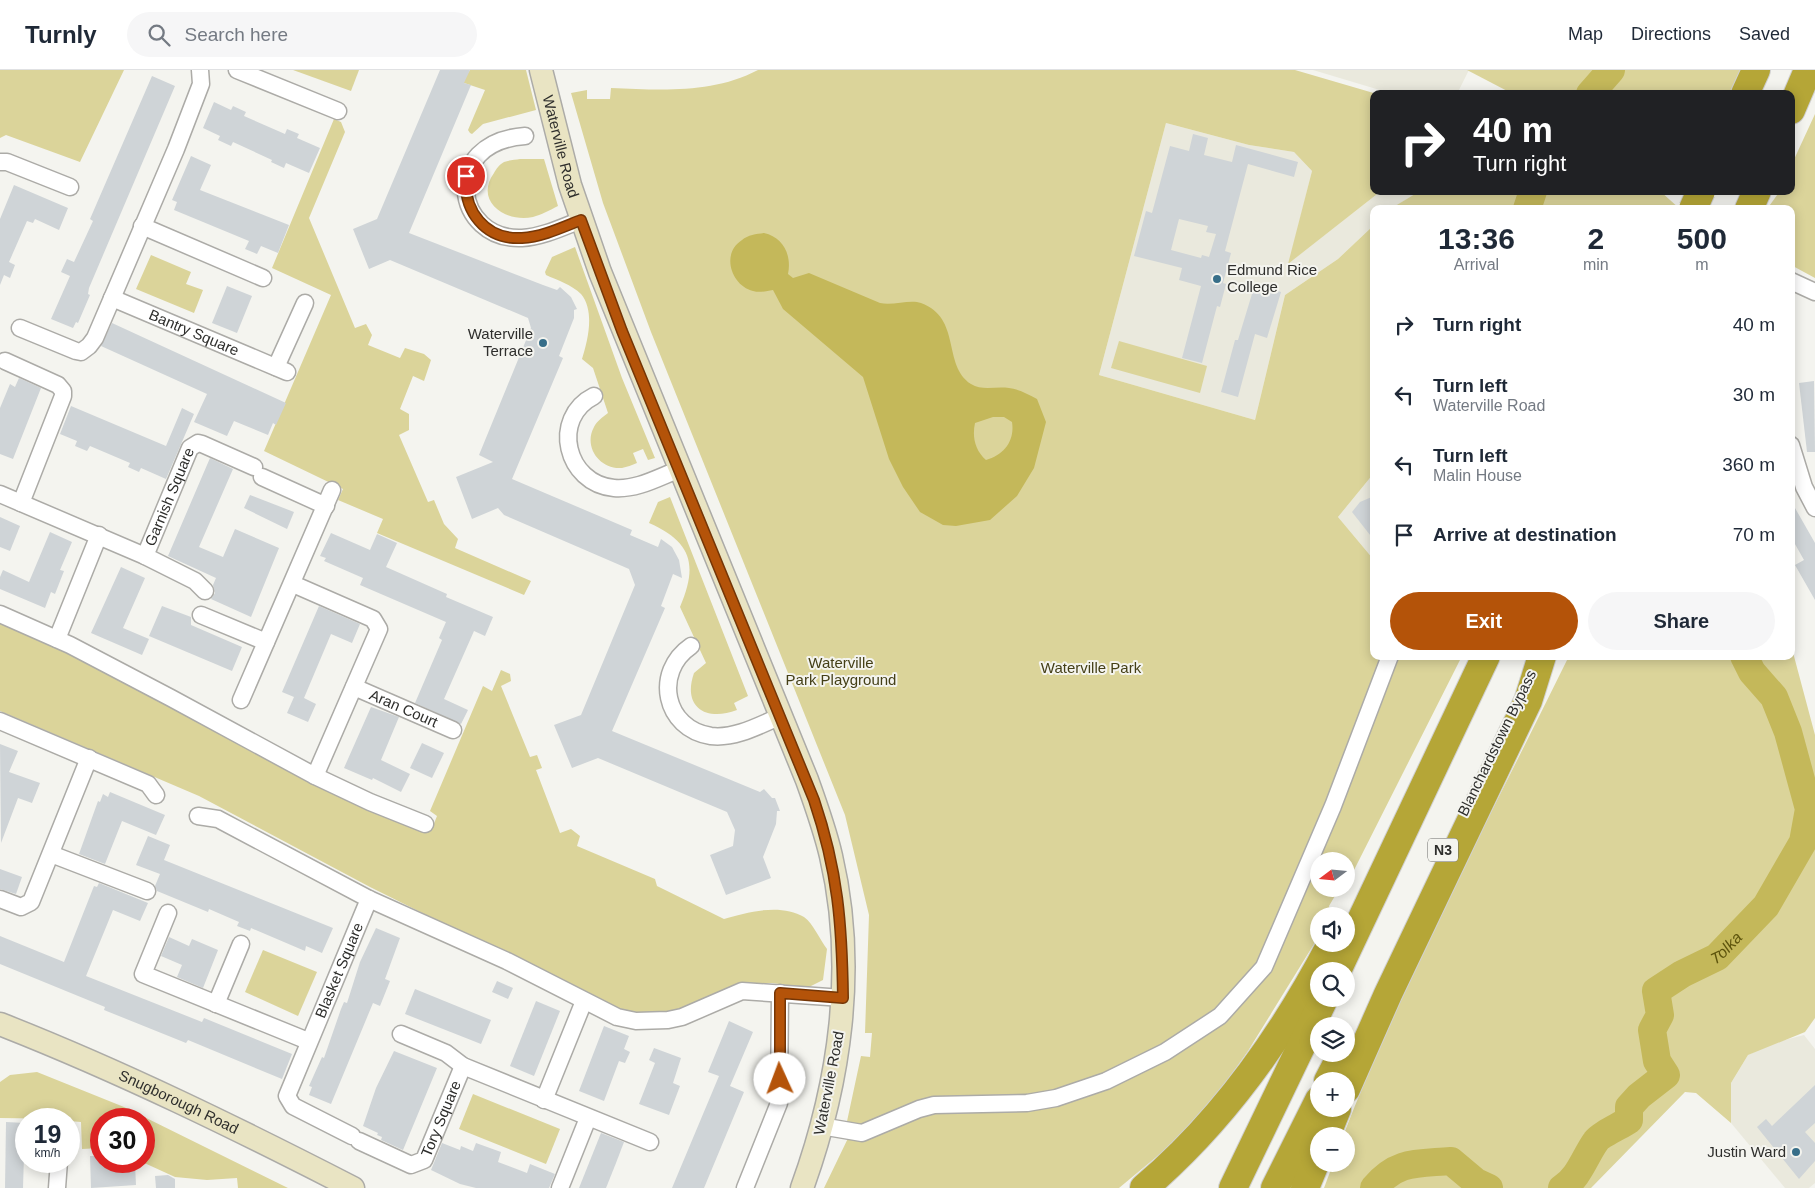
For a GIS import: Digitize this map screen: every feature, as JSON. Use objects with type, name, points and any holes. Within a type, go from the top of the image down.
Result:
[{"type":"highway","points":[[1745,90],[1750,70]]},
{"type":"highway","points":[[1746,90],[1756,70]]},
{"type":"highway","points":[[1795,101],[1808,70]]},
{"type":"highway","points":[[1341,962],[1484,660]]},
{"type":"highway","name":"Blanchardstown Bypass","points":[[1355,1026],[1539,660]]},
{"type":"highway","points":[[1354,1072],[1388,994],[1528,701],[1540,660]]},
{"type":"highway","points":[[1351,907],[1394,834],[1465,703]]},
{"type":"highway","points":[[1144,1188],[1190,1146],[1248,1078],[1277,1039],[1326,952]]},
{"type":"highway","points":[[1233,1188],[1320,1007]]},
{"type":"highway","points":[[1275,1188],[1310,1117]]},
{"type":"highway","points":[[1305,1188],[1312,1172]]},
{"type":"street","points":[[20,328],[81,352],[95,338],[201,84],[200,70]]},
{"type":"street","points":[[237,70],[338,111]]},
{"type":"street","name":"Waterville Road","points":[[541,70],[581,220],[622,331],[809,786],[831,856],[842,931],[843,998],[835,1067],[821,1126],[802,1188]]},
{"type":"street","points":[[525,136],[498,140],[477,155],[466,176],[465,193],[469,208],[484,226],[491,230],[522,238],[542,234],[581,220]]},
{"type":"street","points":[[0,162],[7,162],[70,187]]},
{"type":"street","points":[[1694,195],[1703,205]]},
{"type":"street","points":[[142,226],[263,278]]},
{"type":"street","points":[[1795,284],[1815,292]]},
{"type":"street","name":"Bantry Square","points":[[112,298],[281,370],[305,303]]},
{"type":"street","points":[[5,361],[58,385],[64,391],[21,503]]},
{"type":"street","points":[[594,396],[580,405],[568,424],[568,438],[572,459],[587,478],[601,486],[627,488],[680,469]]},
{"type":"street","name":"Garnish Square","points":[[145,556],[190,448],[198,443],[326,506]]},
{"type":"street","points":[[1795,458],[1804,487],[1815,508]]},
{"type":"street","points":[[241,700],[293,584],[332,490]]},
{"type":"street","name":"Garnish Square","points":[[0,494],[145,556],[195,581],[205,591]]},
{"type":"street","points":[[57,639],[99,535]]},
{"type":"street","name":"Aran Court","points":[[293,584],[376,621],[379,629],[315,776]]},
{"type":"street","points":[[0,614],[57,639],[315,776],[425,824]]},
{"type":"street","points":[[201,615],[266,642]]},
{"type":"street","points":[[691,646],[684,651],[673,665],[667,683],[672,705],[685,724],[711,736],[725,736],[740,733],[781,716]]},
{"type":"street","points":[[821,1126],[862,1133],[919,1109],[934,1105],[1027,1103],[1056,1098],[1106,1081],[1165,1052],[1220,1016],[1264,967],[1330,814],[1388,660]]},
{"type":"street","name":"Aran Court","points":[[354,687],[452,730]]},
{"type":"street","points":[[0,721],[148,784],[156,795]]},
{"type":"street","points":[[0,899],[21,907],[28,905],[51,854],[89,758]]},
{"type":"street","points":[[198,816],[218,819],[368,899],[507,961],[617,1017],[636,1021],[651,1021],[682,1016],[742,991],[843,998]]},
{"type":"street","points":[[51,854],[146,892]]},
{"type":"street","name":"Blasket Square","points":[[356,1139],[293,1106],[287,1096],[368,899]]},
{"type":"street","points":[[168,913],[143,974],[308,1041]]},
{"type":"street","points":[[216,1004],[241,944]]},
{"type":"street","points":[[745,1188],[779,1102],[780,993]]},
{"type":"street","points":[[544,1100],[584,1001]]},
{"type":"street","name":"Snugborough Road","points":[[0,1024],[47,1042],[211,1118],[353,1188]]},
{"type":"street","name":"Tory Square","points":[[401,1034],[446,1053],[463,1066],[650,1142]]},
{"type":"street","name":"Tory Square","points":[[356,1139],[410,1165],[419,1164],[424,1160],[463,1066]]},
{"type":"street","points":[[560,1188],[588,1118]]},
{"type":"street","points":[[57,1188],[58,1173]]},
{"type":"shaded area","points":[[1313,70],[1469,70],[1459,90],[1380,90]]},
{"type":"shaded area","name":"Edmund Rice College","points":[[1166,123],[1249,145],[1294,152],[1312,171],[1289,263],[1376,195],[1413,195],[1397,205],[1370,205],[1370,229],[1338,259],[1285,295],[1255,420],[1099,375]]},
{"type":"shaded area","points":[[764,233],[776,238],[785,248],[789,260],[788,274],[793,278],[809,273],[880,303],[921,303],[934,310],[942,319],[957,365],[962,376],[971,384],[984,388],[1012,389],[1037,399],[1046,422],[1034,468],[1017,496],[990,520],[956,526],[943,525],[920,512],[903,487],[889,459],[863,377],[783,309],[773,290],[753,291],[739,283],[731,269],[731,253],[742,240],[752,235]],"holes":[[[993,417],[1004,417],[1012,422],[1010,441],[998,455],[986,460],[979,452],[975,443],[975,423]]]},
{"type":"shaded area","points":[[1370,478],[1370,555],[1338,517]]},
{"type":"shaded area","points":[[1804,1035],[1815,1049],[1815,1183],[1809,1188],[1785,1188],[1731,1123],[1731,1083],[1748,1055],[1773,1043]]},
{"type":"green space","points":[[0,70],[124,70],[80,162],[6,135],[0,138]]},
{"type":"green space","points":[[293,70],[359,70],[351,91]]},
{"type":"green space","points":[[470,70],[526,70],[536,110],[483,124],[472,134],[470,133],[468,130],[485,90],[461,82],[465,72],[468,73]]},
{"type":"green space","name":"Waterville Park","points":[[758,70],[1295,70],[1370,92],[1370,195],[1376,195],[1288,264],[1312,171],[1294,152],[1249,145],[1166,123],[1099,375],[1255,420],[1285,295],[1338,259],[1370,229],[1370,478],[1338,517],[1370,555],[1370,660],[1460,660],[1355,868],[1355,852],[1310,852],[1310,898],[1334,898],[1329,907],[1310,907],[1310,951],[1248,1051],[1196,1124],[1119,1188],[824,1188],[851,1132],[846,1126],[861,1056],[870,1057],[872,1033],[865,1033],[869,915],[845,815],[651,332],[603,203],[571,93],[587,90],[587,99],[610,99],[611,88],[667,90],[704,87],[741,78]]},
{"type":"green space","points":[[1467,70],[1741,70],[1734,90],[1505,90]]},
{"type":"green space","points":[[1815,114],[1815,278],[1795,267],[1795,205],[1770,205],[1777,195],[1795,195],[1795,157]]},
{"type":"green space","points":[[334,119],[341,122],[345,132],[309,218],[355,328],[366,324],[372,335],[368,345],[400,358],[405,348],[424,354],[431,360],[424,381],[413,376],[400,409],[409,414],[409,430],[399,435],[428,502],[434,500],[444,524],[458,539],[455,548],[531,581],[524,595],[377,533],[383,519],[338,500],[343,489],[264,451],[331,295],[272,268]]},
{"type":"green space","points":[[544,159],[558,206],[533,217],[522,218],[512,217],[503,213],[490,201],[488,193],[489,183],[496,170],[506,161]]},
{"type":"green space","points":[[1413,195],[1664,195],[1676,205],[1397,205]]},
{"type":"green space","points":[[575,247],[622,378],[655,458],[648,460],[643,449],[633,453],[637,463],[622,468],[614,468],[607,465],[596,456],[592,449],[591,435],[595,425],[608,413],[593,368],[582,359],[589,326],[588,309],[585,301],[581,294],[573,288],[546,275],[545,272],[552,257]]},
{"type":"green space","points":[[151,255],[191,272],[186,284],[203,290],[194,313],[136,289]]},
{"type":"green space","points":[[1119,341],[1207,366],[1200,393],[1111,368]]},
{"type":"green space","points":[[670,497],[748,696],[734,703],[737,710],[716,714],[707,713],[699,709],[691,695],[694,673],[706,663],[680,607],[689,579],[687,556],[675,538],[649,523],[658,502]]},
{"type":"green space","points":[[0,622],[19,629],[365,806],[431,831],[437,816],[430,811],[483,686],[492,691],[501,670],[510,674],[511,681],[501,686],[530,757],[537,755],[542,768],[536,770],[560,833],[571,829],[580,836],[577,846],[655,879],[657,886],[724,919],[764,910],[785,910],[804,917],[827,949],[823,980],[807,988],[772,983],[737,984],[673,1013],[626,1014],[370,887],[199,796],[0,711]]},
{"type":"green space","points":[[1567,660],[1795,660],[1815,735],[1815,1018],[1805,1032],[1748,1055],[1731,1083],[1731,1123],[1696,1093],[1685,1092],[1591,1188],[1324,1188],[1330,1172],[1355,1172],[1355,1127],[1347,1127],[1351,1117],[1355,1117],[1355,1107],[1368,1075],[1422,954]]},
{"type":"green space","points":[[263,950],[317,972],[298,1016],[245,992]]},
{"type":"green space","points":[[37,1072],[126,1108],[90,1108],[90,1149],[82,1149],[80,1108],[15,1108],[15,1118],[0,1118],[0,1082],[10,1075]]},
{"type":"green space","points":[[473,1094],[560,1129],[546,1164],[459,1129]]},
{"type":"green space","points":[[155,1122],[288,1188],[238,1188],[237,1178],[207,1180],[175,1177],[155,1168]]},
{"type":"building","name":"Waterville Terrace","points":[[440,70],[470,70],[464,83],[471,85],[409,233],[543,285],[557,290],[560,287],[571,297],[577,309],[574,310],[574,318],[559,356],[563,358],[512,479],[632,530],[630,535],[658,547],[661,539],[672,547],[679,560],[682,578],[673,574],[661,606],[665,608],[612,731],[760,792],[764,789],[772,798],[775,798],[780,811],[777,811],[776,824],[763,857],[771,878],[726,895],[710,855],[733,846],[735,830],[727,812],[598,758],[572,768],[554,725],[581,715],[635,585],[629,569],[504,515],[498,508],[472,519],[456,477],[493,462],[479,455],[531,328],[528,318],[390,260],[369,269],[353,229],[377,219]]},
{"type":"building","points":[[152,76],[175,86],[89,288],[88,294],[90,295],[78,323],[76,322],[73,328],[51,319],[70,276],[61,272],[67,259],[74,262],[93,221],[90,219]]},
{"type":"building","points":[[214,102],[231,110],[233,106],[246,112],[244,116],[285,134],[287,129],[299,134],[297,138],[320,148],[309,173],[286,163],[284,168],[271,162],[272,160],[233,142],[231,146],[218,140],[220,136],[203,128]]},
{"type":"building","points":[[1193,134],[1208,138],[1204,155],[1232,162],[1236,145],[1298,162],[1294,177],[1248,164],[1225,251],[1231,253],[1223,283],[1226,284],[1220,307],[1217,306],[1202,363],[1182,358],[1201,286],[1179,280],[1182,268],[1134,256],[1146,211],[1152,213],[1170,146],[1189,151]],"holes":[[[1179,219],[1208,226],[1206,232],[1216,234],[1209,257],[1202,255],[1201,258],[1171,250]]]},
{"type":"building","points":[[191,156],[211,165],[200,190],[289,225],[278,253],[261,246],[257,254],[245,249],[249,241],[174,210],[177,202],[172,200]]},
{"type":"building","points":[[14,185],[68,208],[59,230],[35,219],[33,223],[27,221],[9,262],[15,265],[10,278],[4,275],[0,285],[0,219]]},
{"type":"building","points":[[1255,284],[1281,292],[1267,338],[1255,334],[1238,397],[1221,392],[1235,340],[1238,340]]},
{"type":"building","points":[[227,286],[252,296],[237,333],[212,323]]},
{"type":"building","points":[[112,323],[286,403],[276,425],[273,423],[268,435],[234,421],[227,436],[194,422],[207,394],[101,346]]},
{"type":"building","points":[[19,378],[41,388],[13,459],[0,454],[0,408],[10,384],[15,387]]},
{"type":"building","points":[[1814,381],[1815,452],[1807,452],[1799,383]]},
{"type":"building","points":[[71,406],[166,446],[182,408],[194,414],[166,479],[141,468],[139,472],[128,467],[130,463],[90,446],[87,451],[75,446],[77,441],[60,434]]},
{"type":"building","points":[[210,458],[233,469],[199,547],[223,557],[235,529],[279,548],[251,617],[211,599],[215,593],[213,585],[216,578],[168,556]]},
{"type":"building","points":[[250,495],[294,512],[287,529],[244,508]]},
{"type":"building","points":[[1370,498],[1370,535],[1352,512],[1360,502]]},
{"type":"building","points":[[1795,508],[1815,543],[1815,600],[1795,565],[1804,560],[1795,544]]},
{"type":"building","points":[[0,517],[20,526],[10,551],[0,547]]},
{"type":"building","points":[[50,532],[72,542],[60,570],[64,571],[55,594],[51,592],[45,608],[0,589],[0,577],[3,570],[29,582]]},
{"type":"building","points":[[331,533],[370,550],[377,534],[397,543],[386,567],[447,594],[446,597],[493,617],[485,636],[474,631],[444,699],[468,710],[461,724],[415,703],[442,640],[439,638],[446,622],[360,585],[363,578],[324,561],[326,558],[320,556]]},
{"type":"building","points":[[121,567],[145,578],[123,628],[149,639],[142,655],[91,633]]},
{"type":"building","points":[[162,606],[191,617],[191,625],[242,647],[232,671],[149,636]]},
{"type":"building","points":[[319,606],[360,624],[352,643],[331,634],[304,698],[316,704],[308,722],[287,713],[294,697],[282,692]]},
{"type":"building","points":[[371,707],[399,717],[381,760],[410,774],[401,792],[373,778],[372,780],[344,768]]},
{"type":"building","points":[[422,743],[444,753],[432,778],[410,768]]},
{"type":"building","points":[[0,744],[18,751],[9,772],[40,783],[32,803],[18,798],[1,843]]},
{"type":"building","points":[[110,792],[165,815],[156,835],[122,821],[105,864],[79,854],[98,801],[100,802],[103,794],[108,797]]},
{"type":"building","points":[[148,836],[170,845],[164,860],[333,928],[322,953],[306,946],[305,951],[251,928],[250,931],[237,926],[239,922],[209,909],[208,912],[157,891],[155,886],[160,874],[136,865]]},
{"type":"building","points":[[0,869],[22,877],[16,894],[0,889]]},
{"type":"building","points":[[99,883],[148,903],[140,921],[113,910],[86,976],[202,1022],[204,1018],[292,1054],[282,1079],[188,1040],[186,1043],[104,1010],[105,1007],[0,964],[0,936],[64,962],[94,886],[97,887]]},
{"type":"building","points":[[376,928],[400,938],[385,979],[390,981],[380,1006],[373,1003],[331,1104],[309,1095],[312,1087],[309,1086],[322,1057],[324,1058],[341,1009],[344,1002],[347,1003],[360,962]]},
{"type":"building","points":[[169,937],[189,946],[192,939],[218,950],[203,988],[177,977],[182,965],[161,956]]},
{"type":"building","points":[[497,981],[513,988],[508,999],[492,992]]},
{"type":"building","points":[[415,989],[491,1020],[481,1044],[405,1014]]},
{"type":"building","points":[[536,1001],[560,1011],[534,1076],[510,1066]]},
{"type":"building","points":[[729,1021],[753,1032],[730,1086],[744,1092],[704,1188],[672,1188],[719,1076],[708,1072]]},
{"type":"building","points":[[604,1026],[629,1036],[624,1049],[630,1052],[625,1063],[619,1061],[604,1101],[579,1091]]},
{"type":"building","points":[[654,1048],[681,1058],[673,1083],[680,1086],[669,1115],[639,1104],[655,1063],[649,1060]]},
{"type":"building","points":[[394,1051],[437,1068],[403,1150],[381,1140],[382,1137],[377,1135],[378,1133],[363,1126],[376,1088]]},
{"type":"building","name":"Justin Ward","points":[[1815,1085],[1815,1123],[1805,1132],[1815,1143],[1815,1161],[1799,1179],[1757,1127],[1766,1119],[1772,1126]]},
{"type":"building","points":[[6,1122],[15,1122],[15,1173],[23,1173],[23,1188],[5,1188]]},
{"type":"building","points":[[601,1133],[624,1142],[606,1188],[579,1188]]},
{"type":"building","points":[[442,1143],[460,1150],[461,1146],[473,1151],[476,1143],[501,1152],[498,1162],[527,1173],[530,1164],[555,1174],[549,1188],[476,1188],[460,1184],[431,1170]]},
{"type":"building","points":[[91,1173],[135,1173],[136,1185],[91,1188]]},
{"type":"building","points":[[168,1175],[175,1179],[175,1188],[156,1188],[155,1176]]},
{"type":"waterway","name":"Tolka","points":[[1594,90],[1611,70]]},
{"type":"waterway","name":"Tolka","points":[[1528,205],[1532,195]]},
{"type":"waterway","name":"Tolka","points":[[1562,1188],[1573,1179],[1596,1141],[1629,1120],[1629,1107],[1639,1096],[1666,1075],[1657,1061],[1652,1030],[1660,1015],[1656,991],[1682,974],[1717,957],[1766,906],[1803,842],[1809,809],[1788,732],[1774,697],[1752,672],[1746,660]]},
{"type":"waterway","name":"Tolka","points":[[1374,1188],[1391,1172],[1400,1168],[1418,1163],[1451,1161],[1476,1182],[1489,1188]]},
{"type":"place","name":"Edmund Rice College","points":[[1217,279]]},
{"type":"place","name":"Waterville Terrace","points":[[543,343]]},
{"type":"place","name":"Justin Ward","points":[[1796,1152]]},
{"type":"route","points":[[466,176],[465,193],[469,208],[484,226],[506,236],[522,238],[542,234],[581,220],[622,331],[814,800],[831,856],[839,902],[842,931],[843,998],[780,993],[780,1079]]},
{"type":"park label","name":"Waterville Park Playground","points":[[841,672]]}]
